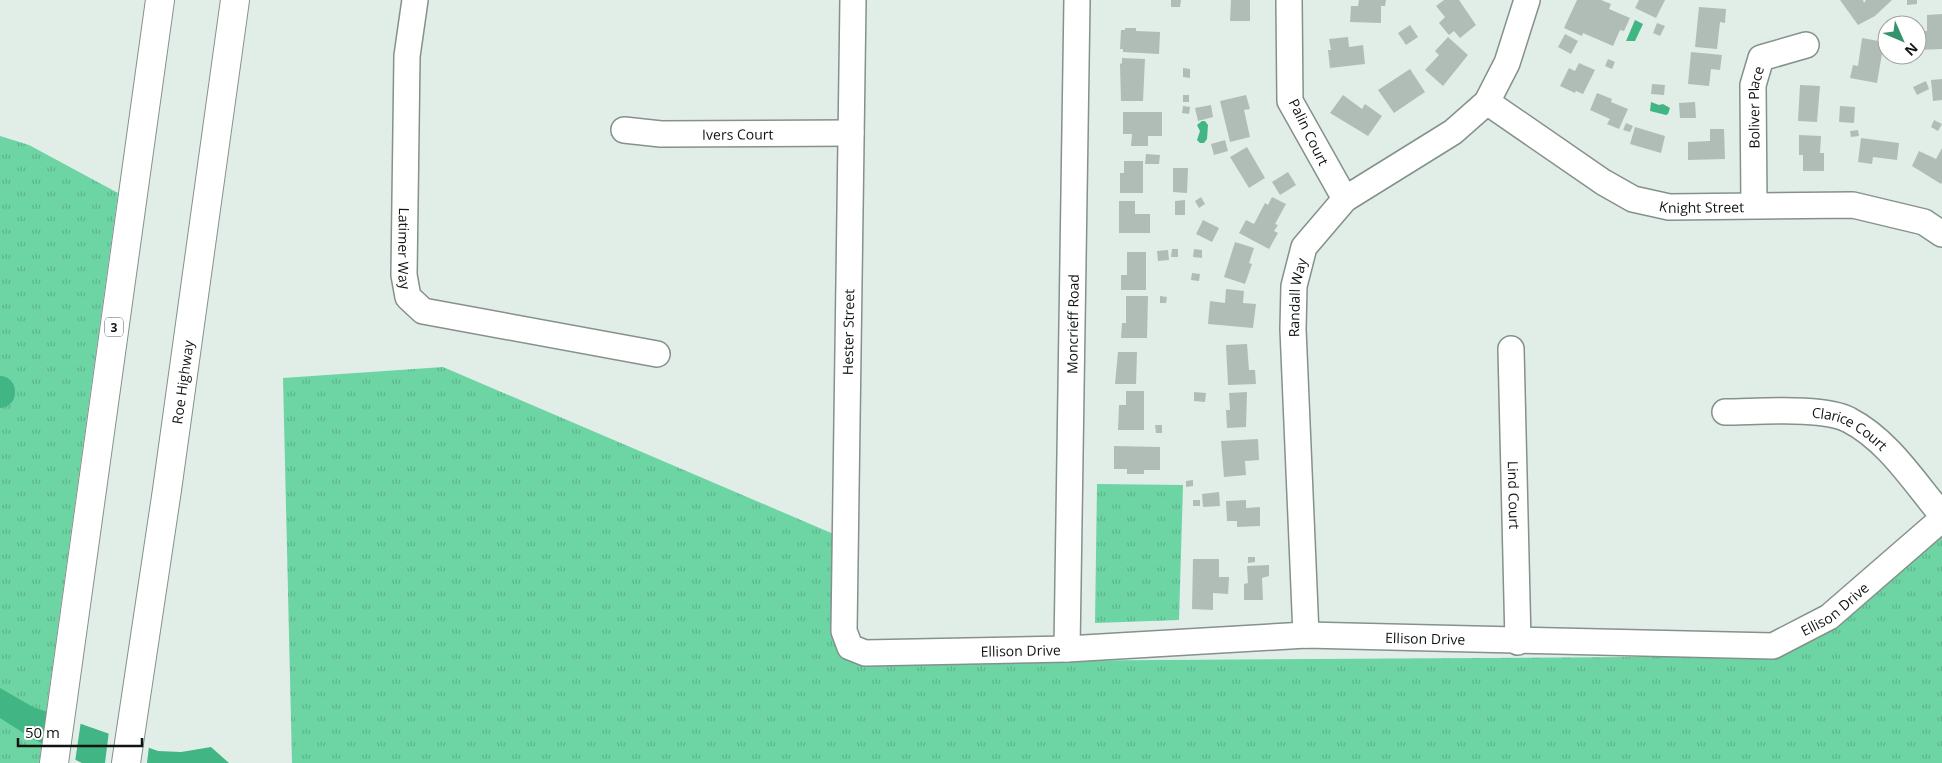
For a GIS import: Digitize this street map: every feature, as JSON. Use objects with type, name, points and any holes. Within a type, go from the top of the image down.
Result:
[{"type":"highway","name":"3","points":[[54,763],[160,0]]},
{"type":"highway","name":"Roe Highway","points":[[126,763],[139,666],[167,490],[235,0]]},
{"type":"street","name":"Latimer Way","points":[[415,0],[408,56],[404,275],[408,297],[423,311],[657,354]]},
{"type":"street","name":"Hester Street","points":[[853,0],[844,631],[850,646],[864,653]]},
{"type":"street","name":"Moncrieff Road","points":[[1067,649],[1077,0]]},
{"type":"street","name":"Palin Court","points":[[1289,0],[1290,101],[1345,199]]},
{"type":"street","name":"Randall Way","points":[[1306,635],[1293,329],[1294,286],[1304,247],[1345,199],[1453,132],[1487,102],[1507,63],[1526,0]]},
{"type":"street","name":"Boliver Place","points":[[1754,205],[1753,85],[1761,58],[1806,45]]},
{"type":"street","name":"Knight Street","points":[[1487,102],[1603,182],[1633,199],[1669,206],[1853,205],[1924,222],[1942,234]]},
{"type":"street","name":"Ivers Court","points":[[624,130],[661,134],[851,133]]},
{"type":"street","name":"Lind Court","points":[[1511,349],[1518,642]]},
{"type":"street","name":"Clarice Court","points":[[1725,412],[1809,411],[1848,419],[1878,440],[1942,515]]},
{"type":"street","name":"Ellison Drive","points":[[864,653],[1067,649],[1306,635],[1518,642],[1773,646],[1829,617],[1942,519]]},
{"type":"green space","points":[[0,136],[29,145],[118,193],[39,763],[0,763]]},
{"type":"green space","points":[[443,367],[836,535],[835,647],[868,662],[1778,656],[1942,528],[1942,763],[292,763],[283,378]]},
{"type":"green space","points":[[1097,484],[1183,485],[1179,620],[1095,623]]},
{"type":"shaded area","points":[[1635,20],[1643,24],[1635,41],[1626,41]]},
{"type":"shaded area","points":[[1651,102],[1659,105],[1663,104],[1670,108],[1668,114],[1650,111]]},
{"type":"shaded area","points":[[1205,121],[1208,125],[1207,139],[1204,143],[1200,143],[1197,140],[1200,131],[1197,125]]},
{"type":"shaded area","points":[[0,688],[33,707],[158,751],[181,752],[211,747],[229,763],[82,763],[33,739],[0,718]]},
{"type":"pier","points":[[48,710],[81,721],[75,762],[42,746]]},
{"type":"pier","points":[[109,731],[149,746],[147,763],[105,763]]},
{"type":"building","points":[[1171,0],[1181,0],[1180,7],[1171,7]]},
{"type":"building","points":[[1231,0],[1250,0],[1250,21],[1230,21]]},
{"type":"building","points":[[1359,0],[1386,0],[1385,6],[1381,6],[1381,23],[1350,22],[1351,6],[1358,6]]},
{"type":"building","points":[[1444,0],[1459,0],[1476,25],[1460,38],[1454,31],[1449,35],[1439,23],[1445,17],[1436,6]]},
{"type":"building","points":[[1577,0],[1601,0],[1611,4],[1609,9],[1630,18],[1624,31],[1620,30],[1613,46],[1583,33],[1582,36],[1564,28]]},
{"type":"building","points":[[1639,0],[1665,0],[1656,18],[1635,8]]},
{"type":"building","points":[[1840,0],[1863,0],[1864,3],[1866,0],[1892,0],[1875,16],[1858,25]]},
{"type":"building","points":[[1907,0],[1917,0],[1917,4],[1907,5]]},
{"type":"building","points":[[1699,7],[1726,9],[1725,23],[1720,22],[1717,49],[1695,47]]},
{"type":"building","points":[[1942,14],[1942,49],[1927,50],[1927,15]]},
{"type":"building","points":[[1657,23],[1665,26],[1660,36],[1653,33]]},
{"type":"building","points":[[1410,25],[1418,37],[1406,45],[1398,33]]},
{"type":"building","points":[[1125,28],[1136,28],[1136,31],[1160,32],[1159,54],[1123,52],[1123,49],[1120,49],[1121,30],[1125,30]]},
{"type":"building","points":[[1565,34],[1578,41],[1571,54],[1558,47]]},
{"type":"building","points":[[1348,37],[1349,47],[1363,45],[1365,64],[1330,68],[1328,50],[1331,50],[1329,39]]},
{"type":"building","points":[[1448,37],[1468,55],[1443,86],[1425,70],[1439,55],[1435,51]]},
{"type":"building","points":[[1862,38],[1877,41],[1877,65],[1880,65],[1877,83],[1850,78],[1853,65],[1858,66]]},
{"type":"building","points":[[1691,52],[1722,55],[1720,70],[1711,69],[1709,86],[1688,84]]},
{"type":"building","points":[[1122,58],[1145,59],[1143,101],[1121,101],[1120,64],[1122,63]]},
{"type":"building","points":[[1608,59],[1615,62],[1612,69],[1605,66]]},
{"type":"building","points":[[1579,63],[1595,70],[1583,94],[1576,91],[1575,93],[1560,86],[1569,68],[1575,71]]},
{"type":"building","points":[[1183,68],[1190,69],[1190,78],[1183,77]]},
{"type":"building","points":[[1410,69],[1425,92],[1394,113],[1378,90]]},
{"type":"building","points":[[1942,79],[1942,100],[1933,101],[1931,80]]},
{"type":"building","points":[[1926,81],[1929,89],[1917,95],[1913,87]]},
{"type":"building","points":[[1652,84],[1665,85],[1664,95],[1651,94]]},
{"type":"building","points":[[1800,85],[1820,86],[1817,122],[1798,121]]},
{"type":"building","points":[[1597,93],[1612,99],[1611,102],[1628,109],[1619,129],[1607,124],[1610,119],[1590,110]]},
{"type":"building","points":[[1183,95],[1189,95],[1189,102],[1183,102]]},
{"type":"building","points":[[1246,95],[1250,109],[1244,110],[1250,137],[1230,142],[1220,101]]},
{"type":"building","points":[[1343,95],[1362,109],[1365,104],[1382,116],[1368,136],[1330,113]]},
{"type":"building","points":[[1695,102],[1696,118],[1680,118],[1679,103]]},
{"type":"building","points":[[1211,105],[1213,117],[1198,121],[1195,108]]},
{"type":"building","points":[[1183,106],[1190,107],[1189,114],[1182,113]]},
{"type":"building","points":[[1840,106],[1855,107],[1854,123],[1839,122]]},
{"type":"building","points":[[1123,112],[1162,112],[1162,136],[1148,136],[1148,146],[1131,146],[1132,134],[1123,134]]},
{"type":"building","points":[[1934,120],[1942,124],[1938,131],[1931,127]]},
{"type":"building","points":[[1626,123],[1633,126],[1630,132],[1623,130]]},
{"type":"building","points":[[1635,127],[1665,136],[1661,153],[1630,144]]},
{"type":"building","points":[[1710,129],[1724,129],[1725,159],[1688,160],[1688,142],[1710,141]]},
{"type":"building","points":[[1858,130],[1859,136],[1851,137],[1850,131]]},
{"type":"building","points":[[1799,135],[1821,136],[1820,153],[1824,153],[1824,171],[1803,171],[1803,155],[1799,155]]},
{"type":"building","points":[[1861,138],[1899,143],[1897,160],[1873,157],[1872,164],[1858,162]]},
{"type":"building","points":[[1225,140],[1228,151],[1214,155],[1211,144]]},
{"type":"building","points":[[1247,147],[1265,178],[1249,188],[1230,157]]},
{"type":"building","points":[[1942,148],[1941,184],[1912,166],[1919,151],[1936,159]]},
{"type":"building","points":[[1146,154],[1160,155],[1159,164],[1145,164]]},
{"type":"building","points":[[1124,161],[1143,161],[1143,193],[1120,193],[1120,173],[1124,173]]},
{"type":"building","points":[[1173,168],[1188,168],[1187,193],[1173,192]]},
{"type":"building","points":[[1288,172],[1296,185],[1280,195],[1272,182]]},
{"type":"building","points":[[1201,197],[1205,204],[1199,208],[1195,201]]},
{"type":"building","points":[[1272,197],[1286,204],[1275,224],[1278,225],[1274,231],[1278,233],[1269,249],[1239,233],[1246,220],[1254,224],[1265,203],[1268,205]]},
{"type":"building","points":[[1185,200],[1185,215],[1175,215],[1175,201]]},
{"type":"building","points":[[1119,201],[1135,201],[1135,214],[1150,214],[1150,233],[1119,233]]},
{"type":"building","points":[[1203,220],[1219,228],[1212,242],[1196,234]]},
{"type":"building","points":[[1235,242],[1254,248],[1249,263],[1252,264],[1245,284],[1224,277]]},
{"type":"building","points":[[1172,249],[1178,249],[1178,257],[1171,257]]},
{"type":"building","points":[[1194,249],[1202,250],[1202,258],[1193,257]]},
{"type":"building","points":[[1168,250],[1169,260],[1158,261],[1157,251]]},
{"type":"building","points":[[1127,252],[1146,252],[1146,290],[1121,290],[1121,275],[1127,275]]},
{"type":"building","points":[[1192,273],[1200,274],[1199,281],[1191,280]]},
{"type":"building","points":[[1226,289],[1244,291],[1243,303],[1256,304],[1253,328],[1208,324],[1210,301],[1225,303]]},
{"type":"building","points":[[1126,296],[1148,296],[1147,338],[1121,338],[1122,323],[1126,323]]},
{"type":"building","points":[[1160,296],[1167,297],[1166,303],[1160,303]]},
{"type":"building","points":[[1247,344],[1249,370],[1255,370],[1256,384],[1228,385],[1226,345]]},
{"type":"building","points":[[1118,352],[1137,352],[1136,384],[1115,384]]},
{"type":"building","points":[[1126,391],[1144,391],[1144,430],[1118,430],[1119,405],[1126,405]]},
{"type":"building","points":[[1194,392],[1206,393],[1205,402],[1194,401]]},
{"type":"building","points":[[1247,392],[1246,427],[1227,428],[1226,410],[1230,410],[1229,393]]},
{"type":"building","points":[[1155,425],[1162,425],[1162,433],[1156,433]]},
{"type":"building","points":[[1258,439],[1259,460],[1245,461],[1246,475],[1224,477],[1221,441]]},
{"type":"building","points":[[1114,446],[1160,447],[1160,470],[1144,470],[1144,474],[1127,474],[1127,469],[1114,469]]},
{"type":"building","points":[[1193,480],[1193,486],[1186,487],[1186,481]]},
{"type":"building","points":[[1219,492],[1220,506],[1203,507],[1202,494]]},
{"type":"building","points":[[1193,500],[1200,500],[1200,506],[1193,506]]},
{"type":"building","points":[[1246,500],[1246,508],[1260,507],[1260,526],[1237,527],[1237,521],[1227,521],[1226,501]]},
{"type":"building","points":[[1248,557],[1255,557],[1255,562],[1248,563]]},
{"type":"building","points":[[1193,559],[1219,559],[1219,577],[1229,577],[1228,594],[1213,593],[1213,610],[1192,609]]},
{"type":"building","points":[[1269,565],[1269,576],[1262,578],[1263,600],[1244,600],[1244,584],[1248,583],[1247,566]]}]
